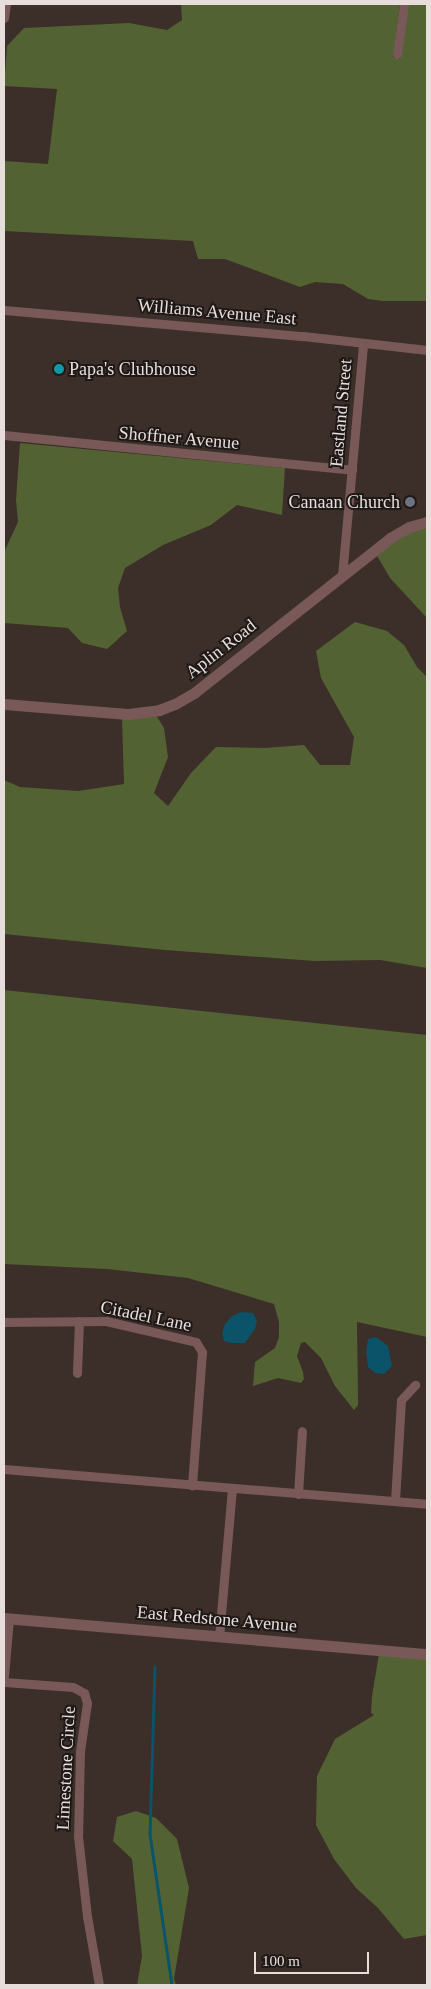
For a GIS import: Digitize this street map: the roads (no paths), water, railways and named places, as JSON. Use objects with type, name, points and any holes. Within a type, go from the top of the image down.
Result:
[{"type":"street","points":[[4,18],[6,4]]},
{"type":"street","points":[[397,54],[404,4]]},
{"type":"street","name":"Williams Avenue East","points":[[4,310],[363,342],[427,350]]},
{"type":"street","name":"Eastland Street","points":[[342,576],[363,342]]},
{"type":"street","name":"Shoffner Avenue","points":[[4,435],[352,470]]},
{"type":"street","name":"Aplin Road","points":[[4,704],[128,714],[158,710],[175,704],[200,688],[396,534],[427,522]]},
{"type":"street","points":[[77,1373],[79,1321]]},
{"type":"street","name":"Citadel Lane","points":[[4,1322],[106,1321],[196,1342],[202,1352],[192,1486]]},
{"type":"street","points":[[395,1501],[401,1400],[415,1385]]},
{"type":"street","points":[[298,1494],[302,1430]]},
{"type":"street","points":[[4,1469],[427,1504]]},
{"type":"street","points":[[220,1637],[232,1489]]},
{"type":"street","points":[[4,1676],[6,1619]]},
{"type":"street","name":"East Redstone Avenue","points":[[6,1619],[427,1654]]},
{"type":"street","name":"Limestone Circle","points":[[4,1682],[73,1687],[84,1693],[87,1703],[80,1751],[78,1836],[87,1916],[99,1985]]},
{"type":"water","points":[[241,1312],[253,1313],[257,1321],[255,1329],[245,1343],[224,1341],[222,1334],[225,1324],[232,1316]]},
{"type":"water","points":[[376,1337],[388,1346],[392,1366],[384,1374],[375,1373],[368,1367],[366,1352],[368,1339]]},
{"type":"waterway","points":[[155,1667],[150,1834],[172,1985]]},
{"type":"place","name":"Papa's Clubhouse","points":[[59,369]]},
{"type":"place","name":"Canaan Church","points":[[410,502]]}]
